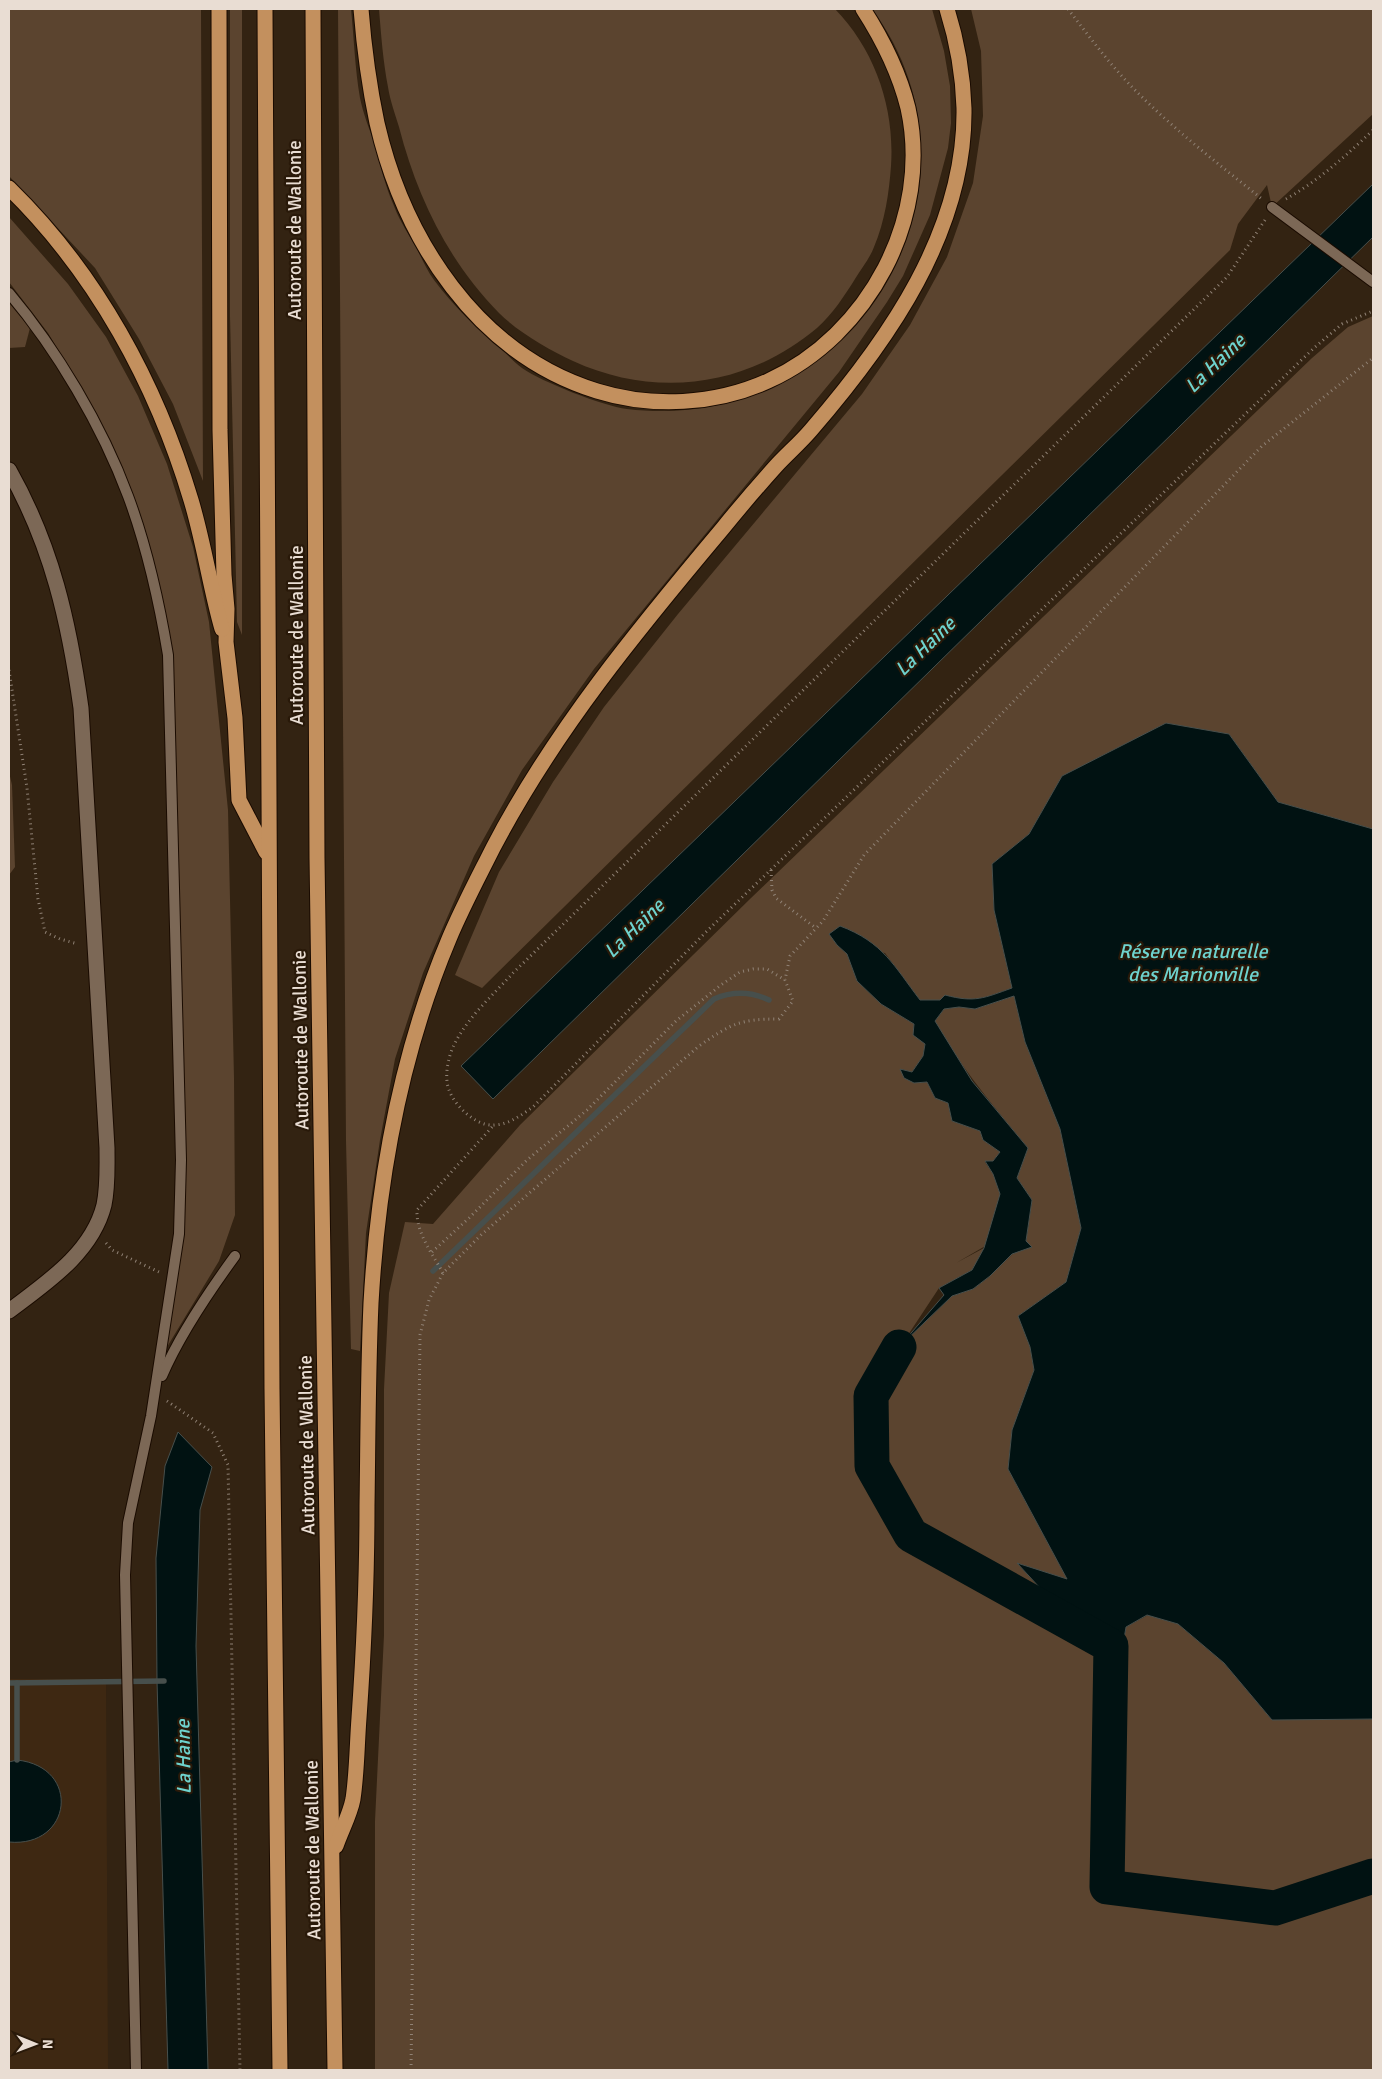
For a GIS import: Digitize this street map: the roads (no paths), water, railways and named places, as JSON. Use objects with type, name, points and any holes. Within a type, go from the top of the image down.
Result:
[{"type":"highway","points":[[220,9],[220,430],[222,520],[227,609],[226,642],[235,718],[239,800],[268,855]]},
{"type":"highway","name":"Autoroute de Wallonie","points":[[265,9],[273,1556],[280,2070]]},
{"type":"highway","name":"Autoroute de Wallonie","points":[[313,9],[317,858],[335,2070]]},
{"type":"highway","points":[[361,9],[369,82],[385,152],[416,230],[434,262],[451,286],[476,316],[506,343],[536,364],[560,377],[611,395],[636,400],[673,402],[694,401],[733,393],[768,381],[802,362],[837,334],[852,317],[868,298],[890,260],[900,234],[909,194],[912,174],[911,132],[908,110],[894,63],[863,9]]},
{"type":"highway","points":[[332,1854],[352,1803],[360,1701],[365,1597],[371,1302],[377,1240],[386,1168],[400,1096],[416,1034],[449,940],[472,890],[501,834],[572,720],[616,660],[705,550],[778,464],[808,435],[853,379],[895,319],[930,256],[944,222],[954,186],[961,149],[964,112],[962,74],[947,9]]},
{"type":"highway","points":[[9,188],[50,232],[91,286],[116,327],[156,403],[176,452],[191,501],[204,549],[214,600],[226,642]]},
{"type":"street","points":[[9,470],[33,517],[49,558],[72,647],[81,708],[108,1183],[104,1206],[95,1229],[80,1250],[56,1275],[9,1311]]},
{"type":"lane","points":[[1272,207],[1373,282]]},
{"type":"lane","points":[[9,294],[34,323],[64,370],[111,454],[128,497],[146,554],[162,618],[168,654],[181,1160],[179,1234],[155,1393],[128,1523],[125,1575],[136,2070]]},
{"type":"lane","points":[[155,1393],[169,1360],[216,1283],[235,1256]]},
{"type":"water","name":"La Haine","points":[[1373,184],[1373,237],[493,1099],[461,1066]]},
{"type":"water","name":"Réserve naturelle des Marionville","points":[[1166,723],[1229,734],[1278,802],[1373,829],[1373,1719],[1272,1720],[1224,1663],[1178,1624],[1147,1615],[1126,1627],[1122,1651],[1075,1626],[1017,1563],[1067,1579],[1008,1469],[1012,1430],[1034,1370],[1030,1347],[1018,1316],[1066,1282],[1081,1228],[1060,1129],[1025,1042],[1014,996],[975,1009],[959,1007],[944,1009],[935,1021],[972,1081],[1028,1148],[1017,1178],[1032,1200],[1026,1241],[1032,1247],[1012,1254],[990,1276],[973,1289],[952,1296],[899,1347],[944,1295],[939,1288],[972,1270],[984,1248],[1000,1194],[993,1174],[985,1161],[993,1161],[1000,1152],[983,1140],[980,1131],[952,1121],[948,1103],[935,1098],[927,1082],[914,1083],[904,1078],[900,1069],[912,1072],[923,1056],[925,1044],[913,1035],[914,1024],[881,1004],[857,981],[847,954],[829,934],[840,926],[855,932],[877,947],[895,966],[920,1000],[940,1000],[945,995],[972,999],[1012,988],[994,910],[992,864],[1029,834],[1062,776]]},
{"type":"water","name":"La Haine","points":[[178,1432],[212,1467],[200,1510],[196,1646],[208,2070],[168,2070],[157,1681],[156,1558],[165,1466]]},
{"type":"water","points":[[17,1760],[38,1766],[52,1777],[60,1791],[61,1806],[56,1821],[46,1833],[30,1840],[9,1842],[9,1762]]},
{"type":"waterway","points":[[433,1271],[714,999],[741,993],[769,1000]]},
{"type":"waterway","points":[[899,1347],[871,1396],[872,1466],[911,1535],[1111,1646],[1107,1887],[1275,1908],[1373,1876]]},
{"type":"waterway","points":[[9,1683],[164,1681]]},
{"type":"waterway","points":[[17,1683],[17,1760]]}]
